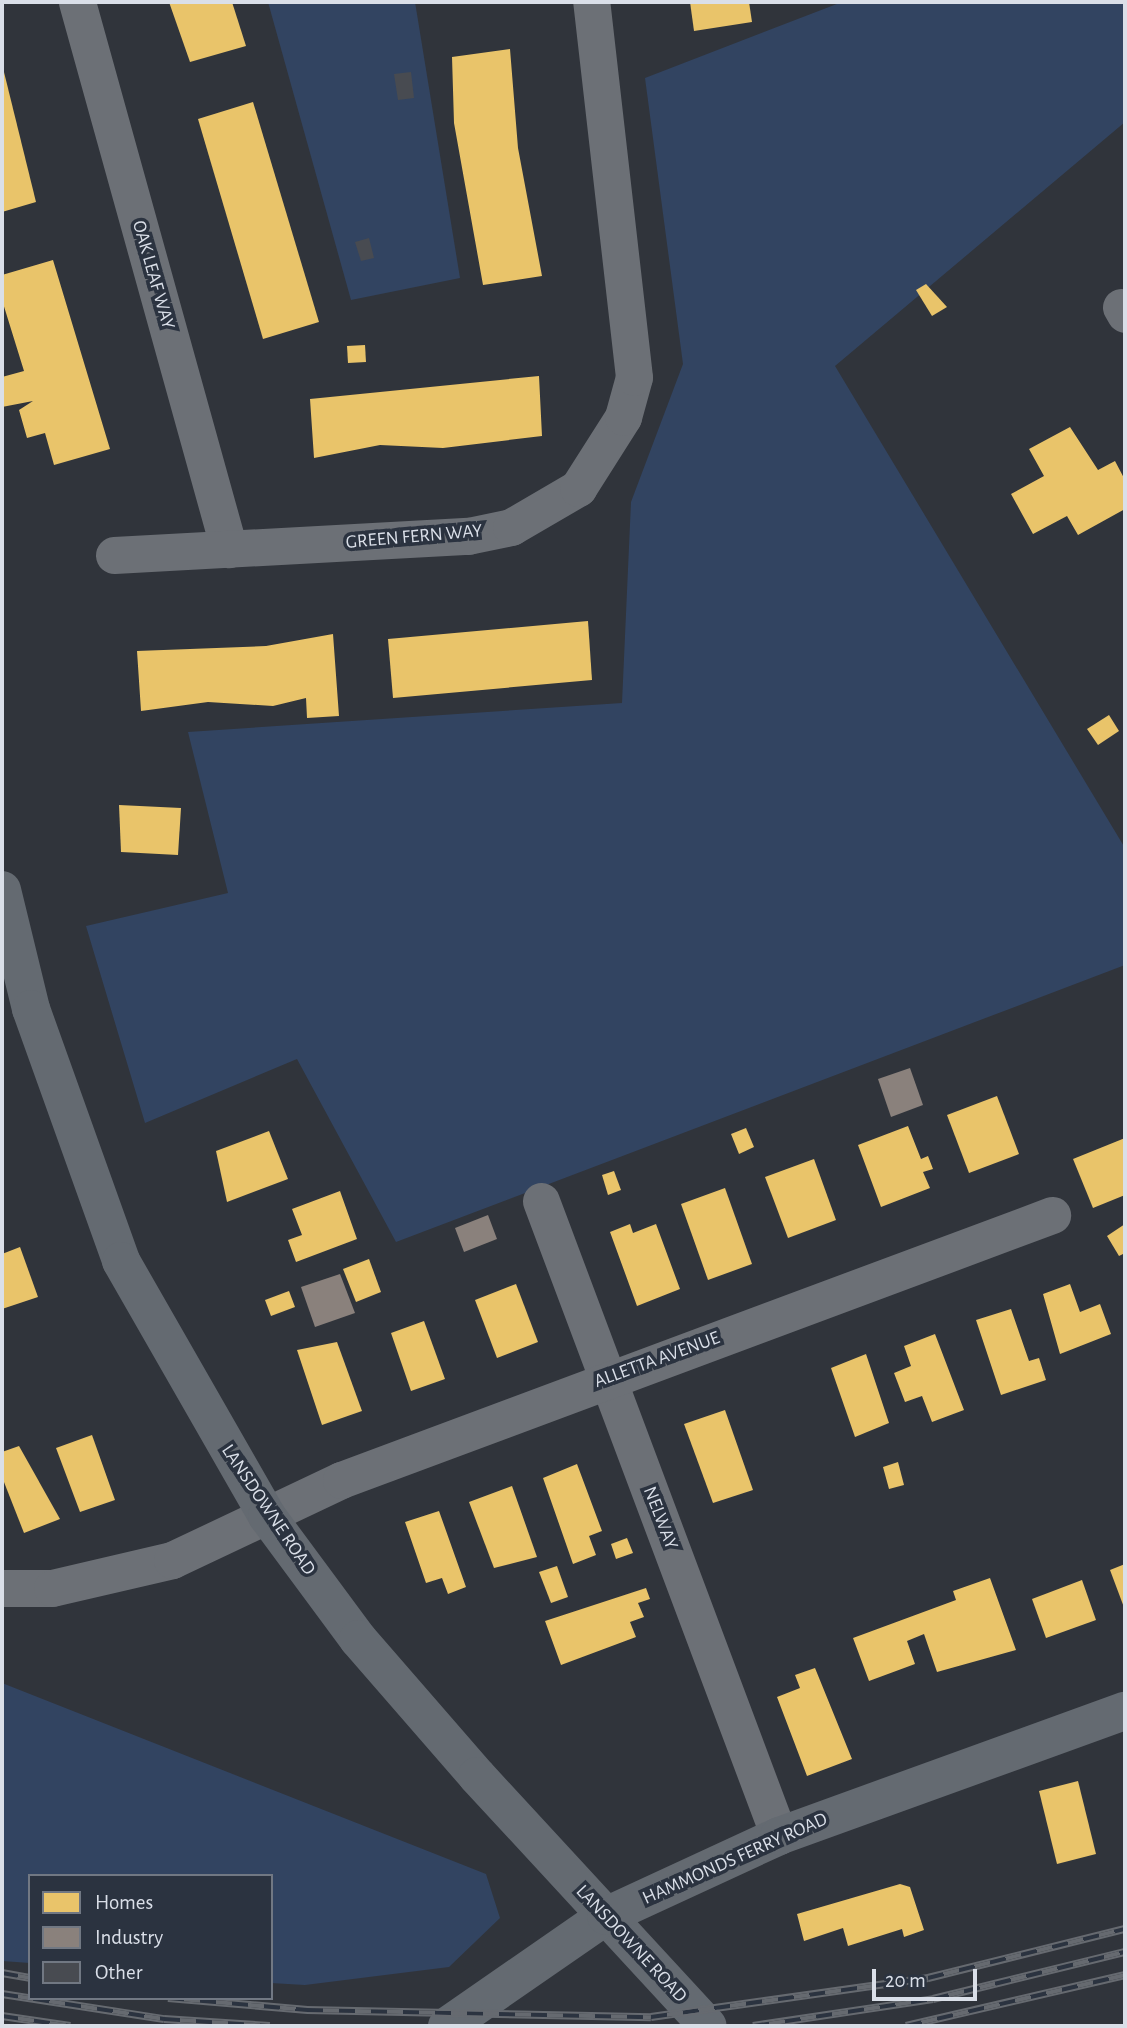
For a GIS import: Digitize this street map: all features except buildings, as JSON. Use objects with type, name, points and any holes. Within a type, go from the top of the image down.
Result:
[{"type":"street","name":"OAK LEAF WAY","points":[[77,2],[229,549]]},
{"type":"street","name":"GREEN FERN WAY","points":[[114,555],[468,536],[511,527],[578,488],[603,457],[624,417],[634,377],[633,326],[592,2]]},
{"type":"street","name":"LANSDOWNE ROAD","points":[[2,890],[35,1022],[121,1261],[267,1516],[358,1639],[708,2026]]},
{"type":"street","name":"NELWAY","points":[[541,1201],[779,1836]]},
{"type":"street","name":"ALLETTA AVENUE","points":[[2,1588],[114,1577],[172,1560],[341,1480],[607,1378],[1052,1215]]},
{"type":"street","name":"HAMMONDS FERRY ROAD","points":[[447,2026],[606,1916],[779,1836],[1125,1711]]},
{"type":"shaded area","points":[[268,2],[415,2],[460,278],[351,300]]},
{"type":"shaded area","points":[[842,2],[1125,2],[1125,122],[835,366],[1125,848],[1125,965],[396,1242],[297,1059],[145,1123],[86,926],[228,893],[188,732],[622,703],[631,502],[683,364],[645,78]]},
{"type":"shaded area","points":[[2,1683],[486,1874],[500,1918],[449,1967],[305,1985],[273,1983],[273,1874],[28,1874],[28,1963],[2,1961]]},
{"type":"railway","points":[[191,2000],[307,2010],[651,2017],[928,1978],[1125,1929]]},
{"type":"railway","points":[[753,2026],[933,1999],[1125,1952]]},
{"type":"railway","points":[[2,1973],[28,1978]]},
{"type":"railway","points":[[906,2026],[1125,1975]]},
{"type":"railway","points":[[2,1994],[28,1998]]},
{"type":"railway","points":[[41,2000],[164,2019],[270,2026]]},
{"type":"railway","points":[[2,2016],[70,2026]]}]
